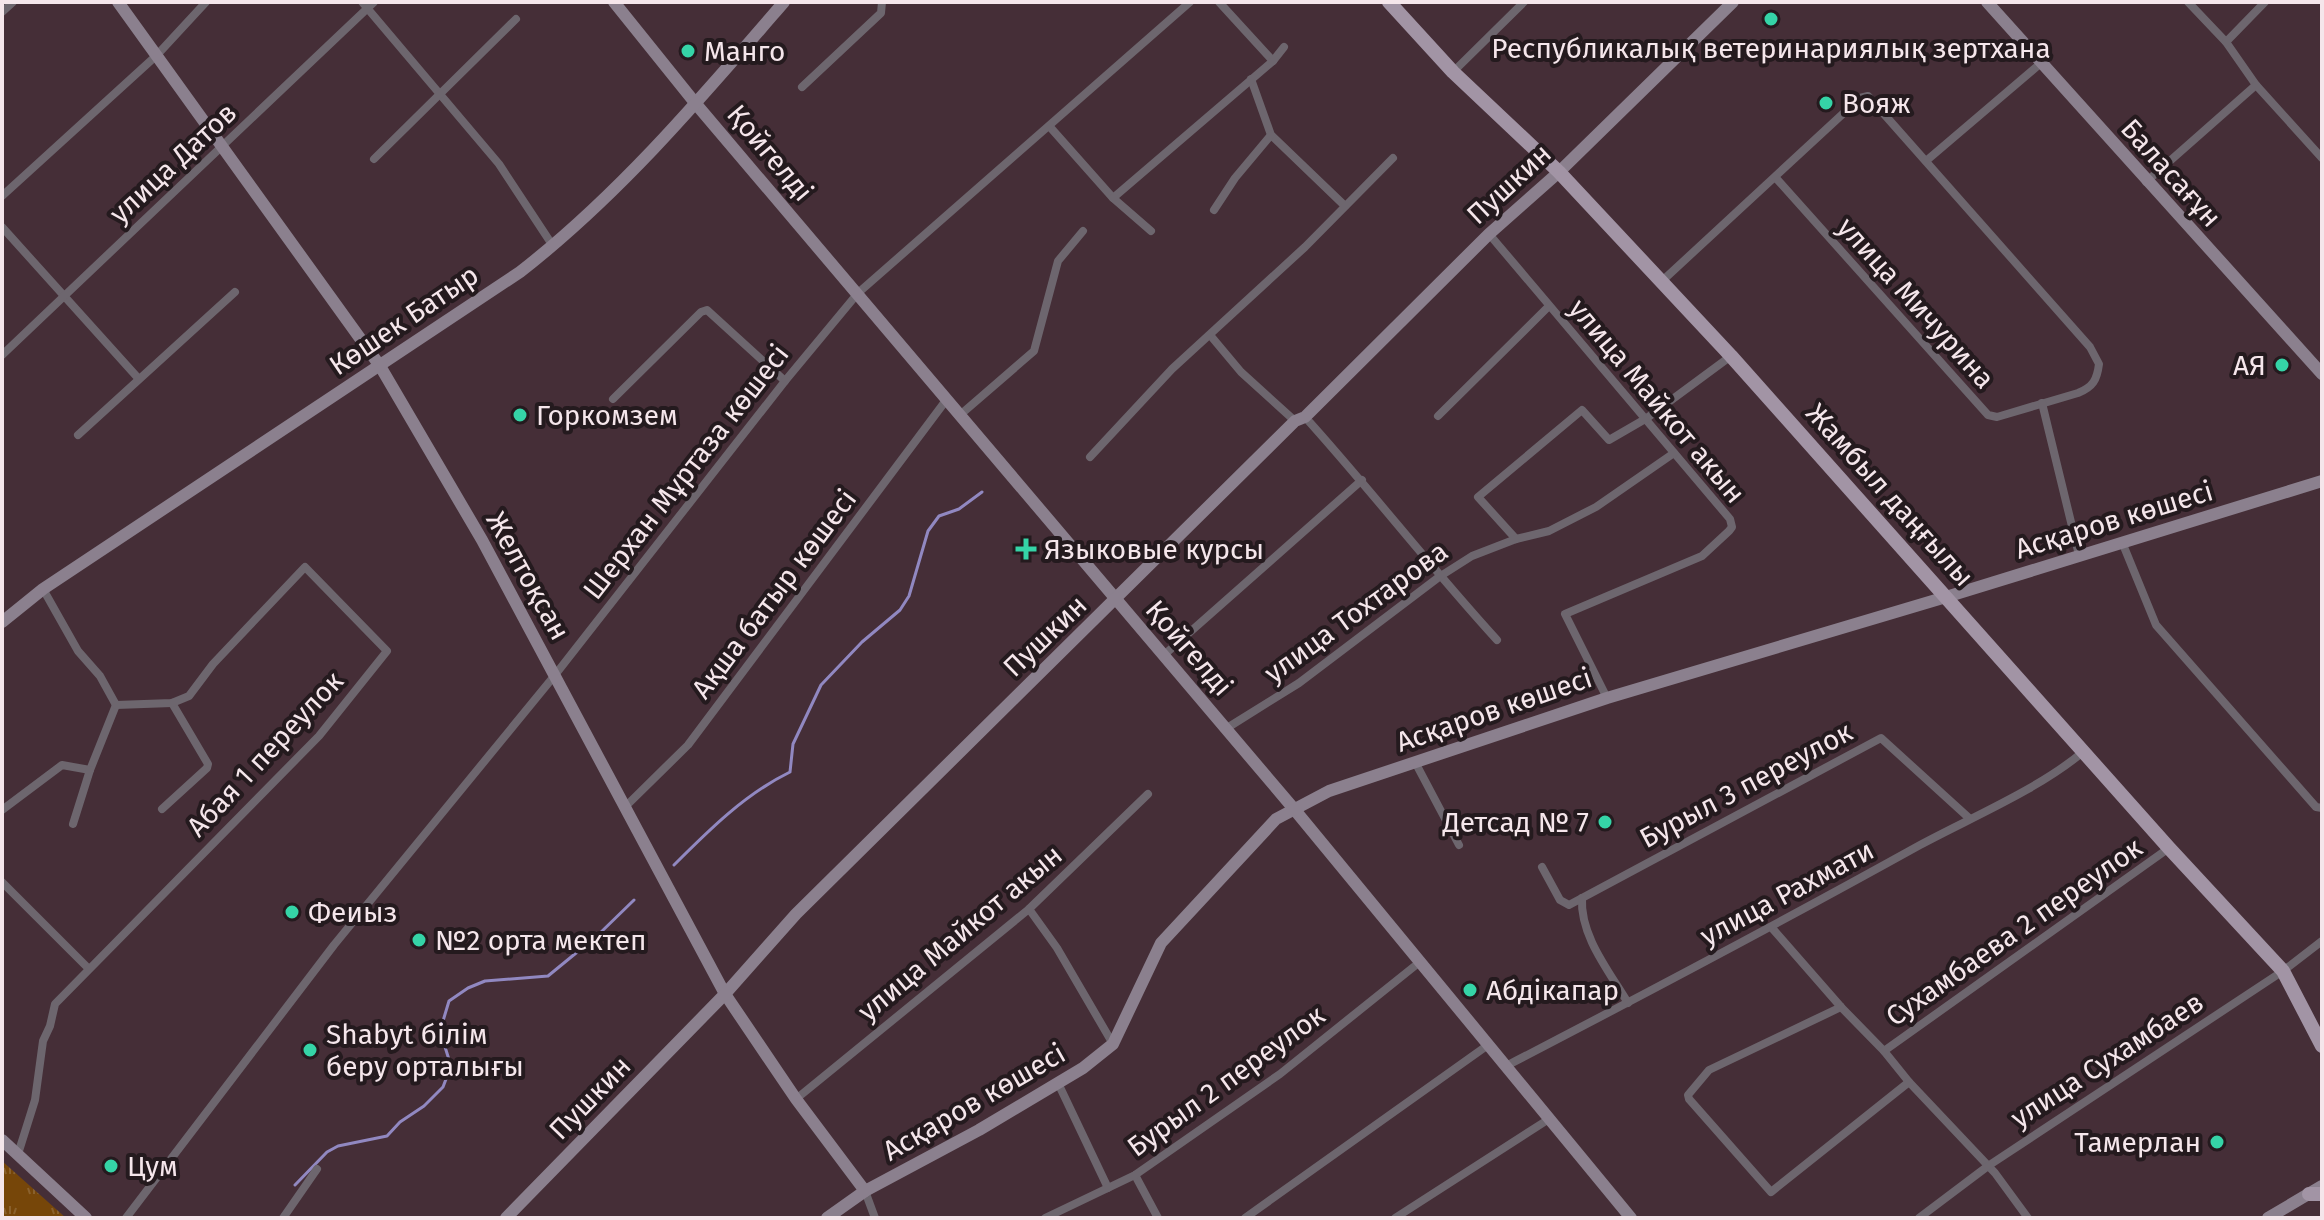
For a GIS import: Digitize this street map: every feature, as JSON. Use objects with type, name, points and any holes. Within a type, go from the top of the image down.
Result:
[{"type":"main road","name":"Жамбыл даңғылы","points":[[1389,2],[1453,72],[1559,172],[1731,356],[2169,848],[2283,971],[2322,1046]]},
{"type":"street","points":[[2,12],[13,2]]},
{"type":"street","name":"Желтоқсан","points":[[118,2],[380,366],[482,540],[725,994],[796,1099],[865,1191]]},
{"type":"street","points":[[2,196],[157,55],[206,2]]},
{"type":"street","name":"Қойгелді","points":[[614,2],[696,104],[1227,728],[1631,1218]]},
{"type":"street","name":"Көшек Батыр","points":[[2,622],[43,589],[520,272],[553,246],[696,104],[784,2]]},
{"type":"street","points":[[802,87],[881,13],[882,2]]},
{"type":"street","name":"Шерхан Мұртаза көшесі","points":[[126,1218],[334,945],[555,675],[785,381],[858,293],[1190,2]]},
{"type":"street","points":[[1219,2],[1273,61]]},
{"type":"street","points":[[1453,72],[1524,2]]},
{"type":"street","name":"Пушкин","points":[[506,1218],[725,994],[796,914],[1489,234],[1559,172],[1733,2]]},
{"type":"street","name":"Баласағұн","points":[[1987,2],[2322,374]]},
{"type":"street","points":[[2188,2],[2226,42],[2256,85],[2322,158]]},
{"type":"street","points":[[2226,42],[2265,2]]},
{"type":"street","points":[[367,4],[499,164],[553,246]]},
{"type":"street","name":"улица Датов","points":[[2,355],[223,147],[367,4]]},
{"type":"street","points":[[374,159],[516,19]]},
{"type":"street","points":[[1113,198],[1273,61],[1284,47]]},
{"type":"street","points":[[1926,161],[2041,63]]},
{"type":"street","points":[[1251,79],[1271,135],[1345,206]]},
{"type":"street","points":[[2146,182],[2256,85]]},
{"type":"street","name":"улица Мичурина","points":[[1661,282],[1775,177],[1865,96],[1868,96],[2095,353],[2099,364],[2098,375],[2090,388],[1997,417],[1985,413],[1775,177]]},
{"type":"street","points":[[1050,127],[1113,198],[1151,231]]},
{"type":"street","points":[[1214,210],[1235,178],[1271,135]]},
{"type":"street","points":[[1090,457],[1172,369],[1393,158]]},
{"type":"street","points":[[2,227],[138,378]]},
{"type":"street","points":[[960,415],[1034,351],[1058,261],[1083,231]]},
{"type":"street","name":"улица Майкот акын","points":[[1489,234],[1730,519],[1732,527],[1702,556],[1565,614],[1607,698]]},
{"type":"street","points":[[78,435],[235,292]]},
{"type":"street","name":"улица Майкот акын","points":[[1438,416],[1549,306]]},
{"type":"street","points":[[613,399],[701,312],[707,310],[785,381]]},
{"type":"street","points":[[1210,335],[1241,372],[1300,419],[1362,480],[1439,577],[1497,640]]},
{"type":"street","points":[[1516,539],[1478,497],[1582,410],[1609,440],[1647,418],[1731,356]]},
{"type":"street","name":"Ақша батыр көшесі","points":[[625,807],[688,745],[947,399]]},
{"type":"street","points":[[2042,403],[2079,555]]},
{"type":"street","name":"улица Тохтарова","points":[[1227,728],[1299,683],[1439,577],[1472,556],[1516,539],[1549,531],[1596,507],[1674,453]]},
{"type":"street","points":[[1164,655],[1362,480]]},
{"type":"street","name":"Асқаров көшесі","points":[[827,1218],[865,1191],[979,1130],[1083,1068],[1113,1044],[1161,943],[1276,819],[1329,791],[1607,698],[2322,481]]},
{"type":"street","points":[[2122,542],[2156,625],[2316,807],[2322,808]]},
{"type":"street","name":"Абая 1 переулок","points":[[18,1154],[35,1100],[43,1041],[55,1004],[319,736],[387,650],[309,567],[305,567],[213,664],[189,696],[172,703]]},
{"type":"street","points":[[43,589],[78,651],[100,676],[116,705]]},
{"type":"street","points":[[116,705],[172,703],[208,764],[162,809]]},
{"type":"street","points":[[73,824],[116,705]]},
{"type":"street","name":"Бурыл 3 переулок","points":[[1582,898],[1878,739],[1884,740],[1969,818]]},
{"type":"street","name":"улица Рахмати","points":[[1506,1066],[1772,928],[2063,769],[2084,751]]},
{"type":"street","points":[[1415,762],[1459,845]]},
{"type":"street","points":[[2,810],[62,765],[90,770]]},
{"type":"street","name":"улица Майкот акын","points":[[796,1099],[1029,909],[1148,794]]},
{"type":"street","name":"Сухамбаева 2 переулок","points":[[1884,1051],[2169,848]]},
{"type":"street","points":[[1542,867],[1565,904],[1582,898]]},
{"type":"street","points":[[2,882],[88,968]]},
{"type":"street","points":[[1582,898],[1581,912],[1592,941],[1628,1003]]},
{"type":"street","points":[[1029,909],[1057,948],[1113,1044]]},
{"type":"street","points":[[1772,928],[1988,1166],[2028,1218]]},
{"type":"street","name":"улица Сухамбаев","points":[[1919,1218],[1988,1166],[2283,971],[2322,941]]},
{"type":"street","name":"Бурыл 2 переулок","points":[[1045,1218],[1135,1175],[1280,1074],[1421,961]]},
{"type":"street","name":"Сухамбаева 2 переулок","points":[[1841,1007],[1709,1070],[1688,1095],[1689,1099],[1771,1192],[1909,1082]]},
{"type":"street","points":[[1245,1218],[1488,1045]]},
{"type":"street","points":[[1058,1083],[1108,1188]]},
{"type":"street","points":[[1395,1218],[1549,1119]]},
{"type":"street","points":[[2,1140],[86,1218]]},
{"type":"street","points":[[283,1218],[317,1169]]},
{"type":"street","points":[[1135,1175],[1158,1218]]},
{"type":"street","points":[[865,1191],[875,1218]]},
{"type":"street","points":[[2268,1218],[2318,1191]]},
{"type":"green space","points":[[2,1161],[66,1218],[2,1218]]},
{"type":"waterway","points":[[674,865],[743,802],[790,772],[793,744],[821,685],[862,642],[900,610],[909,596],[928,531],[939,516],[959,509],[982,492]]},
{"type":"waterway","points":[[295,1185],[327,1152],[338,1146],[387,1136],[443,1087],[451,1066],[440,1031],[449,1001],[485,981],[548,976],[634,900]]},
{"type":"place","name":"Республикалық ветеринариялық зертхана","points":[[1771,19]]},
{"type":"place","name":"Манго","points":[[688,51]]},
{"type":"place","name":"Вояж","points":[[1826,103]]},
{"type":"place","name":"АЯ","points":[[2282,365]]},
{"type":"place","name":"Горкомзем","points":[[520,415]]},
{"type":"place","name":"Языковые курсы","points":[[1026,549]]},
{"type":"place","name":"Детсад № 7","points":[[1605,822]]},
{"type":"place","name":"Феиыз","points":[[292,912]]},
{"type":"place","name":"№2 орта мектеп","points":[[419,940]]},
{"type":"place","name":"Абдiкапар","points":[[1470,990]]},
{"type":"place","name":"Shabyt білім беру орталығы","points":[[310,1050]]},
{"type":"place","name":"Тамерлан","points":[[2217,1142]]},
{"type":"place","name":"Цум","points":[[111,1166]]}]
